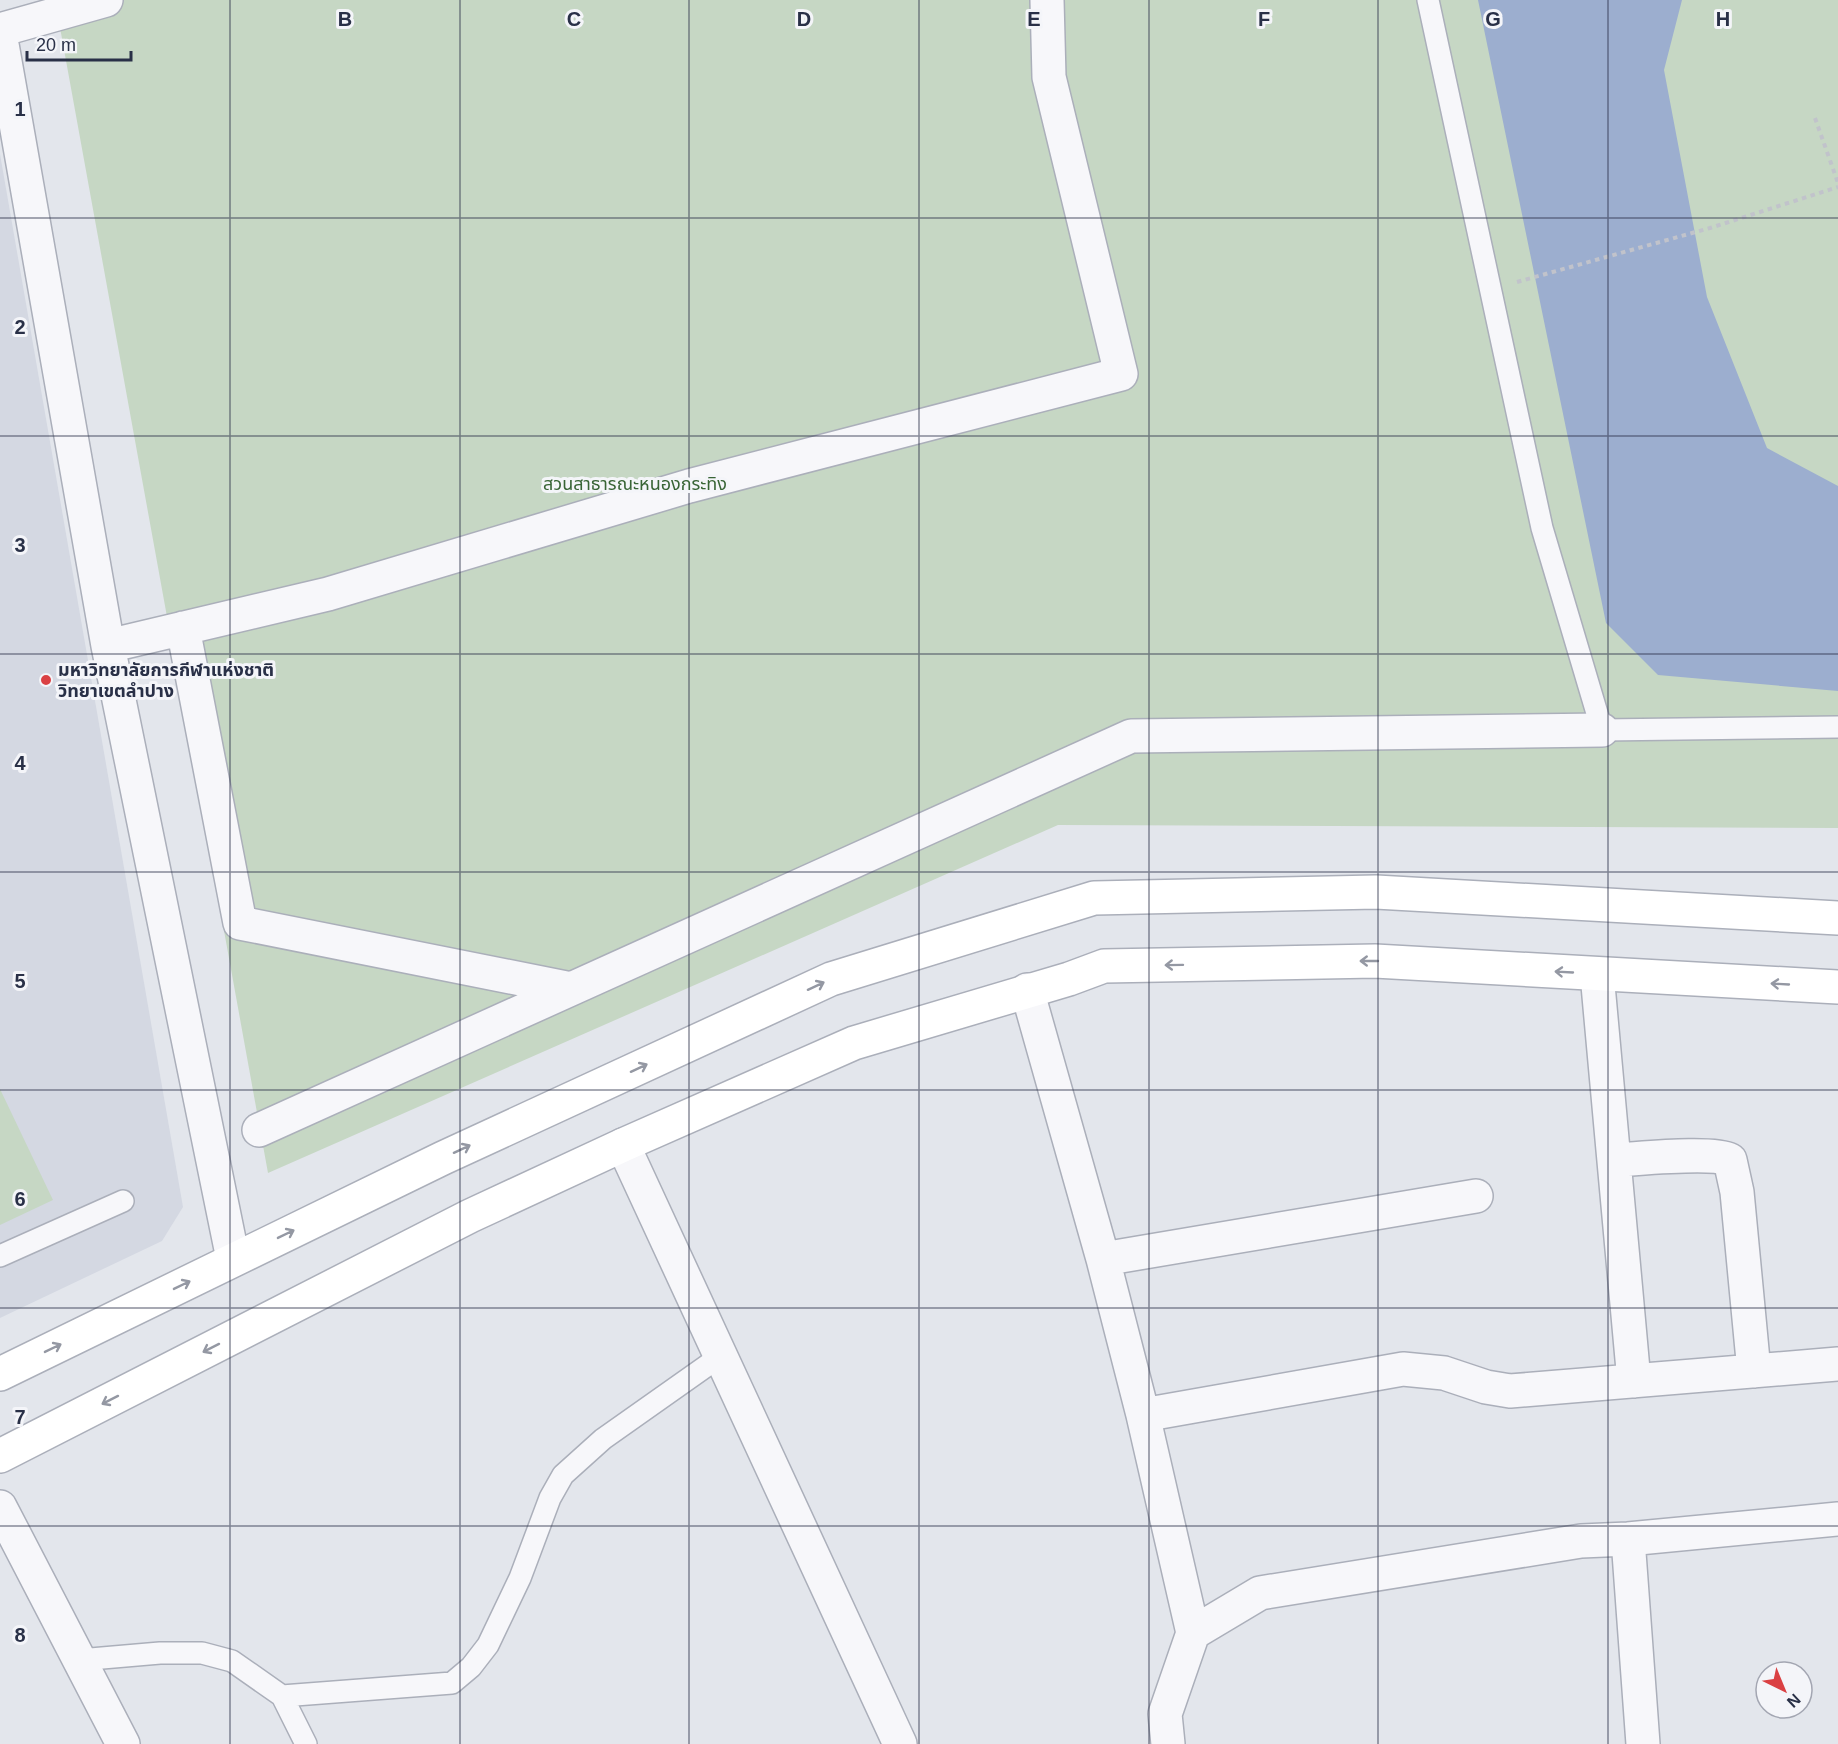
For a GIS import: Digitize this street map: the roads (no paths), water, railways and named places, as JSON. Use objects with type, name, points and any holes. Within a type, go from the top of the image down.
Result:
[{"type":"main road","points":[[0,1374],[443,1158],[831,979],[1094,898],[1376,892],[1838,918]]},
{"type":"main road","points":[[0,1456],[470,1216],[623,1145],[854,1044],[1026,990],[1069,979],[1104,966],[1375,961],[1838,987]]},
{"type":"street","points":[[106,0],[0,31],[108,646],[233,1259]]},
{"type":"street","points":[[108,646],[328,594],[689,486],[1121,374],[1049,77],[1047,0]]},
{"type":"street","points":[[183,628],[240,923],[571,989]]},
{"type":"street","points":[[260,1130],[1131,736],[1602,730]]},
{"type":"street","points":[[1597,974],[1634,1381]]},
{"type":"street","points":[[1026,990],[1103,1259],[1143,1415],[1193,1632],[1164,1714],[1168,1744]]},
{"type":"street","points":[[623,1145],[900,1744]]},
{"type":"street","points":[[1614,1160],[1707,1156],[1725,1157],[1730,1160],[1737,1192],[1754,1371]]},
{"type":"street","points":[[1103,1259],[1476,1196]]},
{"type":"street","points":[[1143,1415],[1403,1370],[1444,1373],[1486,1387],[1510,1391],[1838,1364]]},
{"type":"street","points":[[0,1508],[123,1744]]},
{"type":"street","points":[[1193,1632],[1260,1593],[1581,1541],[1628,1539],[1838,1519]]},
{"type":"street","points":[[1628,1539],[1643,1744]]},
{"type":"lane","points":[[1428,0],[1542,528],[1602,730],[1838,727]]},
{"type":"lane","points":[[0,1256],[123,1201]]},
{"type":"lane","points":[[282,1696],[452,1683],[471,1667],[488,1645],[520,1578],[550,1497],[563,1475],[603,1439],[722,1355]]},
{"type":"lane","points":[[79,1660],[160,1653],[202,1653],[232,1661],[282,1696],[306,1744]]},
{"type":"water","points":[[1478,0],[1682,0],[1664,70],[1707,297],[1767,448],[1838,486],[1838,691],[1658,675],[1606,623]]},
{"type":"place","name":"มหาวิทยาลัยการกีฬาแห่งชาติ วิทยาเขตลำปาง","points":[[46,680]]},
{"type":"park label","name":"สวนสาธารณะหนองกระทิง","points":[[635,484]]}]
